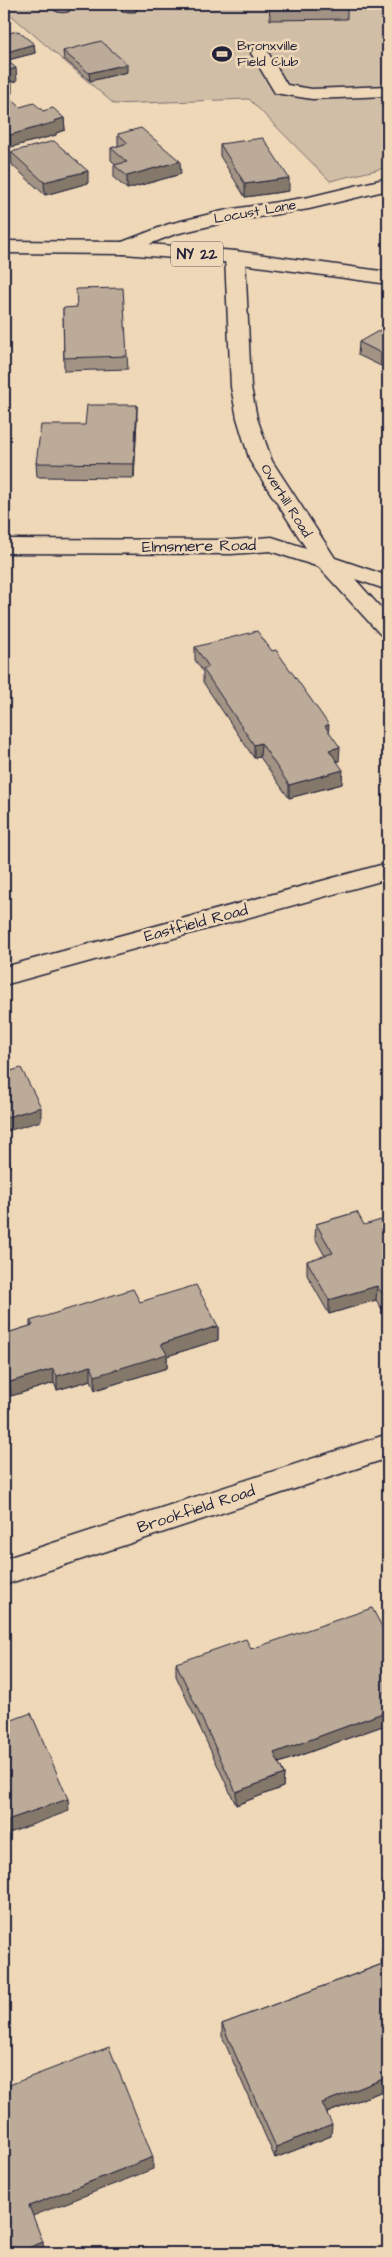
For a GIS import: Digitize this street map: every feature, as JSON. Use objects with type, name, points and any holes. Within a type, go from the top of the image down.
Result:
[{"type":"street","points":[[260,54],[281,89],[312,94],[388,91]]},
{"type":"street","name":"Locust Lane","points":[[124,248],[169,230],[226,216],[309,203],[388,184]]},
{"type":"street","name":"NY 22","points":[[4,247],[124,248],[235,257],[388,278]]},
{"type":"street","name":"Overhill Road","points":[[235,257],[241,387],[247,418],[261,461],[324,560],[388,629]]},
{"type":"street","name":"Elmsmere Road","points":[[4,546],[223,547],[272,544],[388,583]]},
{"type":"street","name":"Eastfield Road","points":[[4,976],[388,871]]},
{"type":"street","name":"Brookfield Road","points":[[4,1572],[388,1446]]},
{"type":"shaded area","name":"Bronxville Field Club","points":[[4,4],[388,4],[388,167],[330,181],[249,99],[114,104],[4,9]]},
{"type":"building","points":[[270,4],[347,4],[348,7],[270,8]]},
{"type":"building","points":[[18,31],[34,44],[7,52],[4,49],[4,34]]},
{"type":"building","points":[[101,41],[127,64],[89,73],[63,51]]},
{"type":"building","points":[[4,58],[16,68],[4,72]]},
{"type":"building","points":[[4,74],[12,81],[4,83]]},
{"type":"building","points":[[12,99],[20,107],[34,103],[43,111],[53,108],[64,118],[10,135],[4,129],[4,102]]},
{"type":"building","points":[[141,128],[180,161],[127,176],[114,165],[127,162],[111,148],[128,143],[118,134]]},
{"type":"building","points":[[263,138],[289,178],[245,184],[220,144]]},
{"type":"building","points":[[54,141],[88,171],[44,182],[11,152]]},
{"type":"building","points":[[123,288],[127,356],[64,358],[63,308],[77,307],[76,289]]},
{"type":"building","points":[[382,329],[388,332],[388,349],[381,353],[359,342]]},
{"type":"building","points":[[87,405],[137,405],[134,464],[36,463],[41,425],[85,425]]},
{"type":"building","points":[[257,631],[272,651],[276,650],[329,725],[325,726],[340,747],[329,750],[343,770],[289,785],[261,743],[254,745],[203,669],[209,667],[195,647]]},
{"type":"building","points":[[21,1068],[41,1107],[4,1118],[4,1073]]},
{"type":"building","points":[[4,1142],[9,1153],[4,1155]]},
{"type":"building","points":[[357,1212],[364,1225],[388,1218],[388,1293],[383,1295],[377,1286],[329,1300],[307,1261],[333,1253],[316,1224]]},
{"type":"building","points":[[196,1285],[218,1326],[161,1344],[167,1354],[95,1376],[91,1366],[57,1376],[53,1369],[10,1382],[4,1367],[4,1334],[33,1325],[30,1321],[133,1289],[140,1302]]},
{"type":"building","points":[[372,1608],[388,1638],[388,1711],[274,1753],[284,1774],[236,1792],[176,1663],[246,1639],[251,1649]]},
{"type":"building","points":[[31,1713],[68,1799],[4,1821],[4,1723]]},
{"type":"building","points":[[388,1948],[388,1962],[382,1950]]},
{"type":"building","points":[[388,1962],[388,2077],[322,2103],[332,2124],[276,2147],[222,2024]]},
{"type":"building","points":[[109,2047],[153,2157],[29,2206],[43,2242],[15,2253],[4,2253],[4,2087]]},
{"type":"place","name":"Bronxville Field Club","points":[[222,54]]}]
